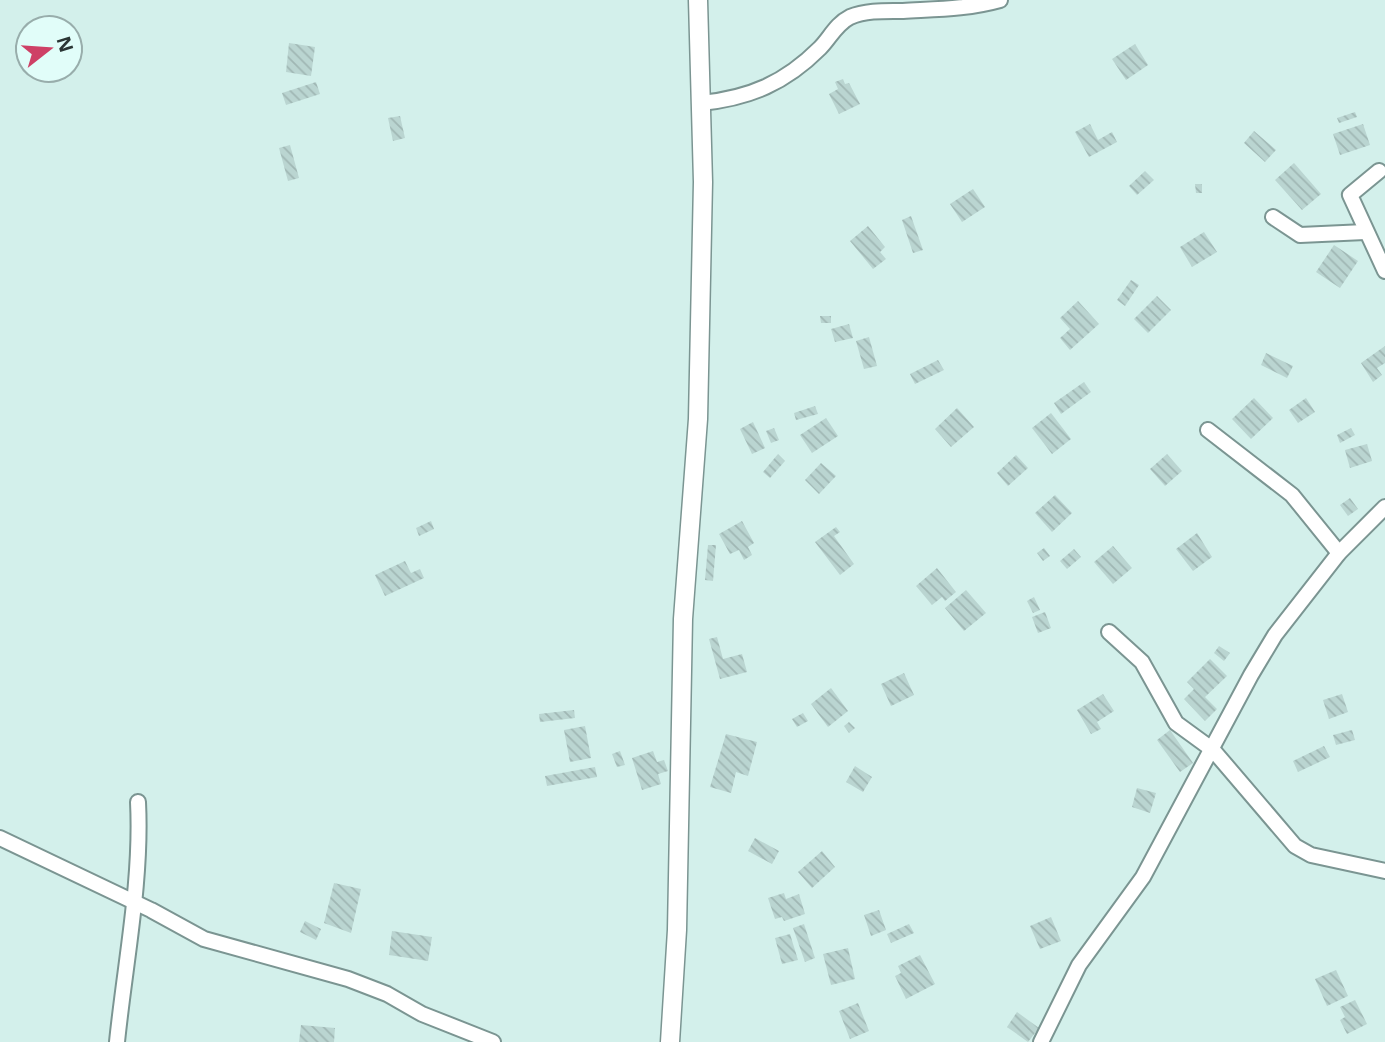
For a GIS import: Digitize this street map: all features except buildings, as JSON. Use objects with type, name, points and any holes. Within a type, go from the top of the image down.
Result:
[{"type":"street","points":[[670,1042],[677,930],[683,619],[698,419],[703,182],[698,0]]},
{"type":"street","points":[[701,103],[731,100],[769,88],[796,72],[838,25],[850,17],[869,12],[971,6],[1000,0]]},
{"type":"street","points":[[1379,171],[1350,195],[1385,271]]},
{"type":"street","points":[[1273,217],[1300,235],[1365,232]]},
{"type":"street","points":[[1208,430],[1292,495],[1339,553]]},
{"type":"street","points":[[1041,1042],[1079,965],[1143,877],[1275,635],[1339,553],[1385,507]]},
{"type":"street","points":[[1109,632],[1142,662],[1176,723],[1213,750],[1295,846],[1311,855],[1385,871]]},
{"type":"street","points":[[117,1042],[132,902],[141,855],[138,802]]},
{"type":"street","points":[[0,838],[204,939],[348,979],[387,994],[422,1014],[493,1042]]}]
